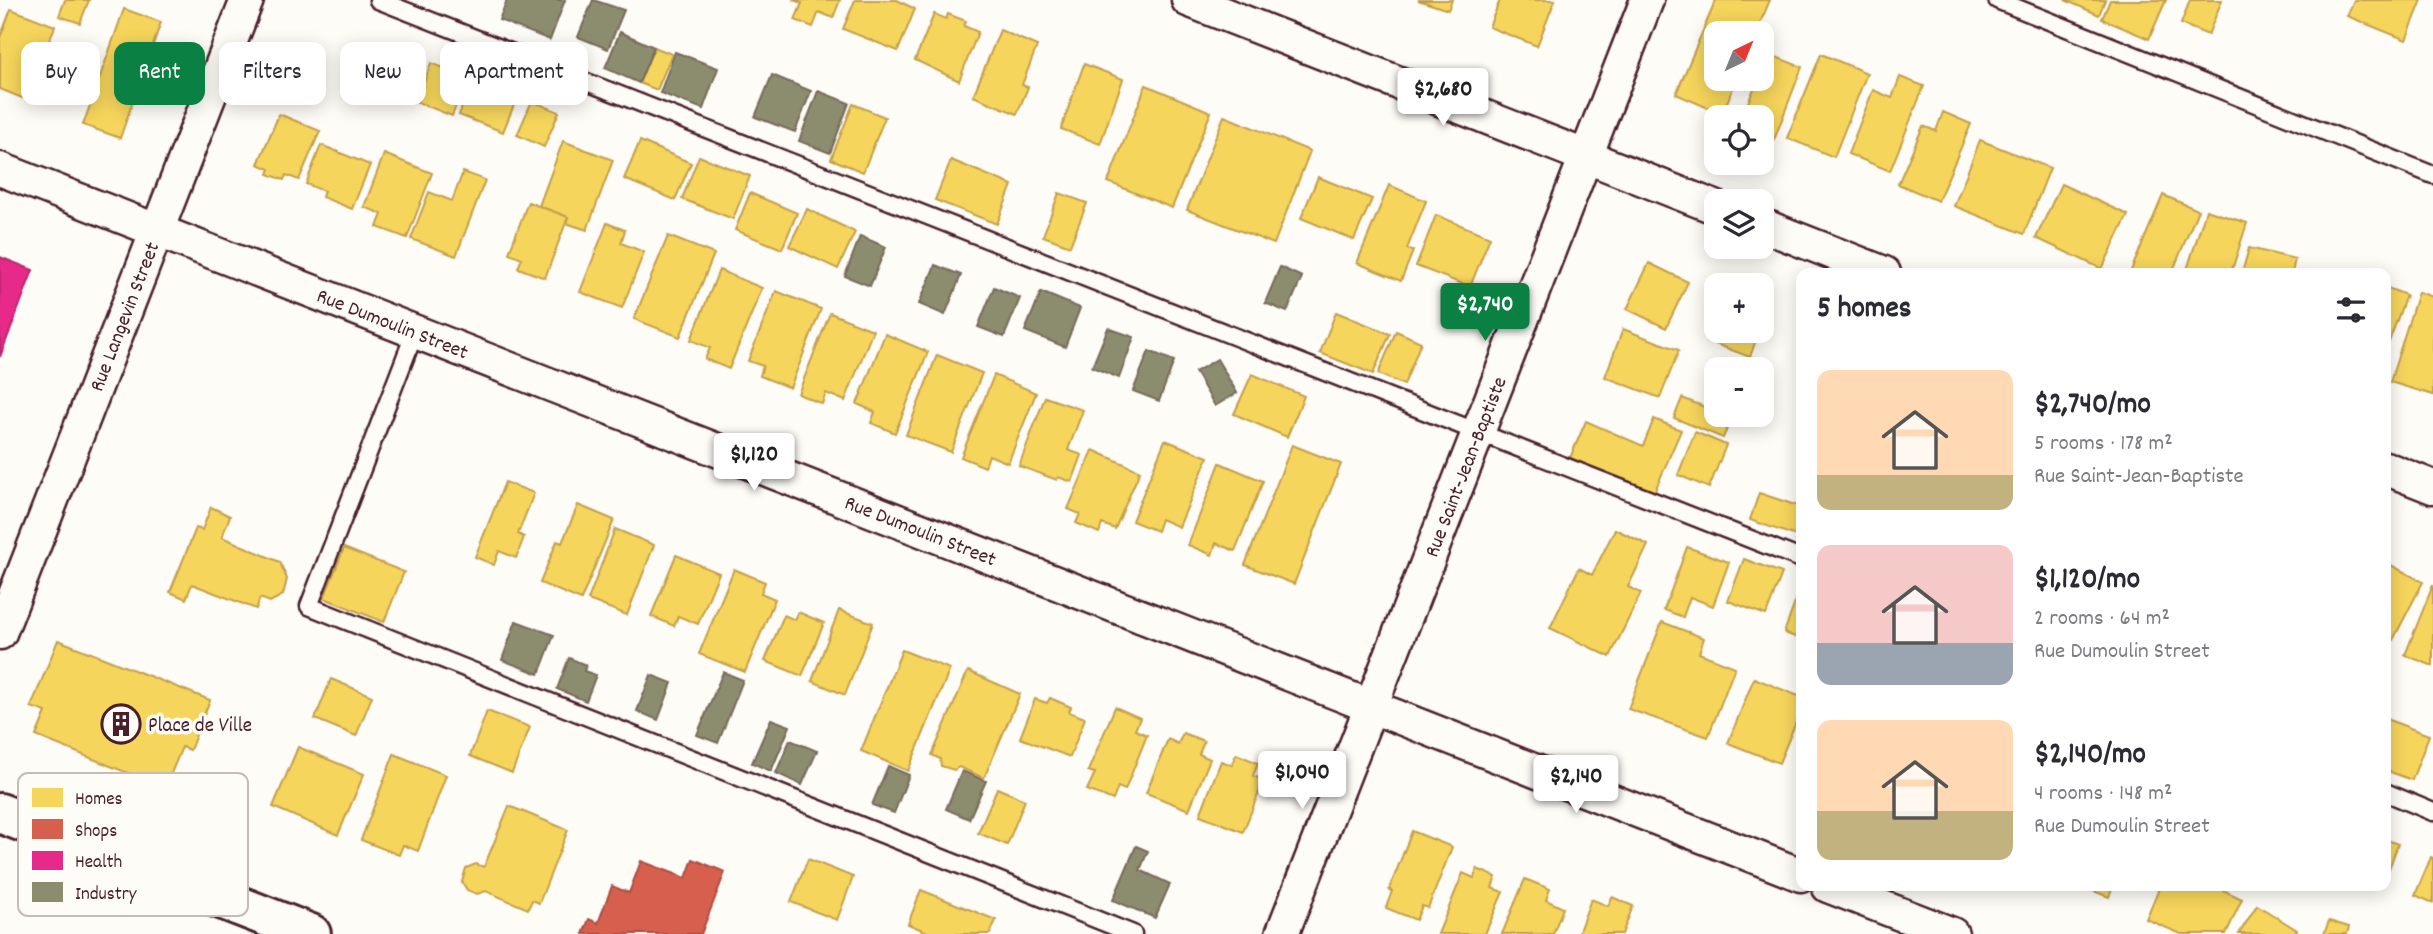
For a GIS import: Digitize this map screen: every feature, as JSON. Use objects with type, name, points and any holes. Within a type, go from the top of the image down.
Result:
[{"type":"main road","points":[[0,813],[18,820]]},
{"type":"main road","points":[[248,909],[311,934]]},
{"type":"street","name":"Rue Langevin Street","points":[[0,633],[247,0]]},
{"type":"street","points":[[1188,0],[1704,203]]},
{"type":"street","name":"Rue Saint-Jean-Baptiste","points":[[1282,934],[1647,0]]},
{"type":"street","name":"Rue Dumoulin Street","points":[[0,169],[1796,873]]},
{"type":"street","points":[[1774,230],[1871,268]]},
{"type":"street","points":[[2391,470],[2433,487]]},
{"type":"street","points":[[1841,891],[1952,934]]},
{"type":"lane","points":[[378,0],[1479,430],[1796,557]]},
{"type":"lane","points":[[1997,0],[2433,175]]},
{"type":"lane","points":[[415,332],[309,607],[1133,934]]},
{"type":"lane","points":[[2391,795],[2433,812]]},
{"type":"building: Homes","points":[[65,0],[89,0],[80,23],[59,16]]},
{"type":"building: Homes","points":[[793,0],[840,0],[833,18],[819,12],[813,27],[795,20],[802,3]]},
{"type":"building: Homes","points":[[855,0],[897,0],[915,9],[898,51],[843,29]]},
{"type":"building: Homes","points":[[1418,0],[1452,0],[1448,10]]},
{"type":"building: Homes","points":[[1500,0],[1555,0],[1537,46],[1489,27]]},
{"type":"building: Homes","points":[[1716,0],[1770,0],[1761,21],[1707,21]]},
{"type":"building: Homes","points":[[2065,0],[2105,0],[2099,15]]},
{"type":"building: Homes","points":[[2110,0],[2166,0],[2149,39],[2102,19]]},
{"type":"building: Homes","points":[[2190,0],[2222,0],[2208,35],[2181,24]]},
{"type":"building: Homes","points":[[2354,0],[2422,0],[2406,40],[2347,16]]},
{"type":"building: Homes","points":[[11,9],[55,26],[49,42],[21,42],[21,98],[0,89],[0,38]]},
{"type":"building: Homes","points":[[124,9],[161,22],[154,42],[114,42],[114,105],[132,105],[120,138],[83,125],[90,105],[100,105],[100,77]]},
{"type":"building: Homes","points":[[934,14],[946,19],[948,14],[966,21],[964,26],[978,32],[959,81],[915,60]]},
{"type":"building: Homes","points":[[1704,28],[1704,91],[1732,91],[1726,105],[1704,106],[1676,94]]},
{"type":"building: Homes","points":[[1000,30],[1037,46],[1022,85],[1028,87],[1017,114],[973,96]]},
{"type":"building: Homes","points":[[654,47],[672,54],[657,90],[639,83]]},
{"type":"building: Homes","points":[[1821,54],[1867,73],[1834,157],[1787,138]]},
{"type":"building: Homes","points":[[1774,56],[1802,67],[1774,140],[1774,105],[1747,105],[1753,91],[1774,91]]},
{"type":"building: Homes","points":[[431,63],[440,66],[440,105],[456,105],[452,116],[424,105],[426,77]]},
{"type":"building: Homes","points":[[1084,64],[1123,79],[1100,144],[1061,129]]},
{"type":"building: Homes","points":[[1900,77],[1924,86],[1890,171],[1848,154],[1873,90],[1892,98]]},
{"type":"building: Homes","points":[[1146,85],[1211,112],[1172,208],[1108,182]]},
{"type":"building: Homes","points":[[853,104],[885,117],[863,172],[831,159]]},
{"type":"building: Homes","points":[[463,105],[514,105],[503,132],[459,115]]},
{"type":"building: Homes","points":[[530,105],[542,105],[559,112],[544,147],[517,135]]},
{"type":"building: Homes","points":[[1943,112],[1971,124],[1938,201],[1898,184],[1923,126],[1936,131]]},
{"type":"building: Homes","points":[[279,114],[320,131],[299,180],[286,175],[284,180],[268,174],[270,169],[258,164]]},
{"type":"building: Homes","points":[[1224,116],[1310,151],[1274,244],[1187,210]]},
{"type":"building: Homes","points":[[1980,140],[2050,168],[2024,234],[1954,206]]},
{"type":"building: Homes","points":[[563,141],[613,160],[587,230],[566,223],[568,217],[539,206]]},
{"type":"building: Homes","points":[[640,141],[691,163],[675,200],[624,179]]},
{"type":"building: Homes","points":[[321,145],[370,165],[352,209],[322,197],[324,191],[306,184]]},
{"type":"building: Homes","points":[[384,154],[432,173],[407,238],[377,227],[382,214],[364,207]]},
{"type":"building: Homes","points":[[699,156],[750,176],[733,219],[682,199]]},
{"type":"building: Homes","points":[[951,160],[1012,185],[997,224],[935,200]]},
{"type":"building: Homes","points":[[463,172],[485,180],[456,256],[411,239],[429,192],[452,201]]},
{"type":"building: Homes","points":[[1318,177],[1372,199],[1354,240],[1301,218]]},
{"type":"building: Homes","points":[[2061,184],[2128,215],[2102,268],[2036,238]]},
{"type":"building: Homes","points":[[1389,185],[1426,201],[1407,249],[1413,251],[1401,281],[1357,263]]},
{"type":"building: Homes","points":[[750,193],[797,213],[782,249],[735,230]]},
{"type":"building: Homes","points":[[1059,193],[1087,203],[1070,246],[1043,236]]},
{"type":"building: Homes","points":[[2163,195],[2198,210],[2174,268],[2132,268]]},
{"type":"building: Homes","points":[[528,202],[568,217],[545,278],[518,268],[522,258],[509,253]]},
{"type":"building: Homes","points":[[807,209],[855,232],[838,269],[789,246]]},
{"type":"building: Homes","points":[[2206,210],[2247,223],[2233,268],[2188,268]]},
{"type":"building: Homes","points":[[1436,215],[1490,237],[1470,287],[1416,266]]},
{"type":"building: Homes","points":[[607,223],[625,230],[621,243],[644,252],[622,308],[580,292]]},
{"type":"building: Homes","points":[[668,236],[714,254],[680,337],[634,319]]},
{"type":"building: Homes","points":[[2249,248],[2295,259],[2293,268],[2243,268]]},
{"type":"building: Homes","points":[[1649,263],[1688,282],[1666,328],[1627,309]]},
{"type":"building: Homes","points":[[719,270],[762,288],[729,369],[705,359],[710,348],[691,340]]},
{"type":"building: Homes","points":[[2391,289],[2406,295],[2391,336]]},
{"type":"building: Homes","points":[[776,291],[821,309],[790,388],[760,376],[763,366],[748,361]]},
{"type":"building: Homes","points":[[2418,292],[2433,297],[2433,395],[2391,382]]},
{"type":"building: Homes","points":[[1336,312],[1390,334],[1373,374],[1320,353]]},
{"type":"building: Homes","points":[[830,313],[873,330],[845,401],[826,393],[822,404],[798,394]]},
{"type":"building: Homes","points":[[1623,329],[1679,350],[1660,398],[1605,377]]},
{"type":"building: Homes","points":[[1396,331],[1421,342],[1404,385],[1378,374]]},
{"type":"building: Homes","points":[[885,334],[928,352],[895,433],[871,423],[875,412],[857,404]]},
{"type":"building: Homes","points":[[1712,343],[1755,343],[1750,357]]},
{"type":"building: Homes","points":[[937,355],[982,373],[951,452],[906,435]]},
{"type":"building: Homes","points":[[1252,374],[1304,396],[1287,437],[1234,414]]},
{"type":"building: Homes","points":[[994,375],[1036,393],[1008,463],[989,455],[985,467],[961,457]]},
{"type":"building: Homes","points":[[1045,397],[1083,410],[1068,450],[1082,455],[1072,482],[1058,477],[1057,480],[1019,466]]},
{"type":"building: Homes","points":[[1682,398],[1704,407],[1704,427],[1728,427],[1723,438],[1674,418]]},
{"type":"building: Homes","points":[[1654,419],[1681,430],[1654,493],[1570,458],[1586,421],[1643,446]]},
{"type":"building: Homes","points":[[1695,432],[1726,445],[1709,488],[1678,475]]},
{"type":"building: Homes","points":[[1165,440],[1208,457],[1179,527],[1161,519],[1157,531],[1132,521]]},
{"type":"building: Homes","points":[[1292,445],[1341,464],[1294,584],[1245,565]]},
{"type":"building: Homes","points":[[1093,450],[1140,471],[1115,529],[1102,524],[1099,533],[1076,523],[1080,514],[1068,509]]},
{"type":"building: Homes","points":[[1220,463],[1263,481],[1235,551],[1216,543],[1212,555],[1188,545]]},
{"type":"building: Homes","points":[[505,482],[534,493],[518,534],[524,537],[516,558],[499,551],[494,565],[475,557]]},
{"type":"building: Homes","points":[[1759,493],[1796,505],[1796,536],[1750,520]]},
{"type":"building: Homes","points":[[578,505],[614,520],[581,600],[540,583],[557,541],[562,543]]},
{"type":"building: Homes","points":[[211,507],[230,516],[222,537],[280,562],[287,579],[283,595],[270,602],[260,598],[256,609],[192,584],[186,599],[170,592],[196,528],[202,530]]},
{"type":"building: Homes","points":[[615,529],[654,545],[627,615],[588,600]]},
{"type":"building: Homes","points":[[1615,529],[1648,545],[1628,587],[1641,593],[1610,657],[1550,628],[1579,568],[1592,575]]},
{"type":"building: Homes","points":[[1687,547],[1729,562],[1713,606],[1690,597],[1683,617],[1664,610]]},
{"type":"building: Homes","points":[[344,548],[404,572],[384,622],[324,598]]},
{"type":"building: Homes","points":[[676,555],[719,573],[698,624],[678,616],[674,626],[651,616]]},
{"type":"building: Homes","points":[[1744,559],[1782,573],[1766,615],[1728,601]]},
{"type":"building: Homes","points":[[2391,565],[2423,582],[2391,642]]},
{"type":"building: Homes","points":[[734,569],[765,582],[761,593],[775,599],[745,672],[699,654]]},
{"type":"building: Homes","points":[[2433,585],[2433,666],[2405,655]]},
{"type":"building: Homes","points":[[1796,600],[1796,637],[1784,633]]},
{"type":"building: Homes","points":[[839,610],[873,623],[845,695],[812,681]]},
{"type":"building: Homes","points":[[798,612],[824,623],[802,676],[765,661],[784,615],[795,620]]},
{"type":"building: Homes","points":[[1662,622],[1704,638],[1699,653],[1735,667],[1708,737],[1628,709]]},
{"type":"building: Homes","name":"Place de Ville","points":[[58,640],[210,700],[190,750],[182,747],[171,773],[128,773],[36,736],[46,712],[31,707]]},
{"type":"building: Homes","points":[[902,650],[950,669],[908,771],[861,751]]},
{"type":"building: Homes","points":[[968,671],[1020,694],[984,778],[959,767],[954,770],[941,766],[940,759],[932,755]]},
{"type":"building: Homes","points":[[1754,678],[1796,695],[1796,722],[1779,763],[1728,743]]},
{"type":"building: Homes","points":[[331,679],[372,696],[356,736],[315,719]]},
{"type":"building: Homes","points":[[1050,698],[1071,707],[1069,712],[1085,718],[1070,757],[1020,738],[1035,699],[1047,703]]},
{"type":"building: Homes","points":[[1115,707],[1140,718],[1135,730],[1147,735],[1125,790],[1118,787],[1113,800],[1087,790],[1095,773],[1088,771]]},
{"type":"building: Homes","points":[[487,711],[530,727],[512,773],[470,756]]},
{"type":"building: Homes","points":[[2391,721],[2429,735],[2412,780],[2391,772]]},
{"type":"building: Homes","points":[[1183,733],[1204,741],[1199,754],[1210,759],[1189,810],[1146,793],[1168,739],[1178,744]]},
{"type":"building: Homes","points":[[298,747],[364,774],[338,835],[273,807]]},
{"type":"building: Homes","points":[[394,754],[446,775],[418,851],[403,845],[399,855],[361,840]]},
{"type":"building: Homes","points":[[1236,754],[1258,763],[1253,776],[1264,780],[1243,832],[1200,815],[1221,761],[1232,765]]},
{"type":"building: Homes","points":[[997,788],[1025,800],[1007,845],[978,833]]},
{"type":"building: Homes","points":[[509,806],[568,830],[539,903],[532,900],[528,909],[486,891],[477,894],[467,890],[462,882],[466,868],[476,864],[484,867]]},
{"type":"building: Homes","points":[[1412,831],[1452,847],[1428,908],[1422,906],[1416,920],[1386,908],[1392,891],[1389,890]]},
{"type":"building: Homes","points":[[2391,841],[2398,844],[2391,863]]},
{"type":"building: Homes","points":[[2431,857],[2433,858],[2433,903],[2415,895]]},
{"type":"building: Homes","points":[[808,859],[853,877],[837,920],[791,902]]},
{"type":"building: Homes","points":[[1477,869],[1496,877],[1492,888],[1503,892],[1485,934],[1438,934],[1463,873],[1474,878]]},
{"type":"building: Homes","points":[[1525,879],[1550,889],[1546,900],[1563,908],[1553,934],[1502,934]]},
{"type":"building: Homes","points":[[921,890],[996,920],[990,934],[932,934],[908,924]]},
{"type":"building: Homes","points":[[2093,891],[2111,891],[2109,897]]},
{"type":"building: Homes","points":[[2158,891],[2225,891],[2242,899],[2226,934],[2181,934],[2146,919]]},
{"type":"building: Homes","points":[[1612,897],[1633,906],[1622,934],[1578,934],[1591,899],[1608,906]]},
{"type":"building: Homes","points":[[2257,905],[2297,930],[2294,934],[2239,934]]},
{"type":"building: Homes","points":[[2329,921],[2349,927],[2347,934],[2324,934]]},
{"type":"building: Shops","points":[[693,859],[725,872],[701,934],[583,934],[589,919],[598,923],[612,886],[629,893],[641,861],[686,878]]},
{"type":"building: Health","points":[[0,257],[33,270],[0,357]]},
{"type":"building: Industry","points":[[507,0],[565,0],[550,40],[499,20]]},
{"type":"building: Industry","points":[[593,0],[624,10],[608,49],[578,37]]},
{"type":"building: Industry","points":[[620,32],[654,47],[639,83],[605,68]]},
{"type":"building: Industry","points":[[675,52],[718,68],[703,109],[660,93]]},
{"type":"building: Industry","points":[[772,75],[811,91],[795,132],[755,117]]},
{"type":"building: Industry","points":[[818,91],[849,103],[830,153],[799,141]]},
{"type":"building: Industry","points":[[860,236],[886,247],[870,286],[845,276]]},
{"type":"building: Industry","points":[[935,265],[961,275],[945,315],[919,304]]},
{"type":"building: Industry","points":[[1280,267],[1302,277],[1287,312],[1265,303]]},
{"type":"building: Industry","points":[[994,287],[1020,298],[1004,337],[978,327]]},
{"type":"building: Industry","points":[[1041,292],[1080,308],[1065,347],[1025,331]]},
{"type":"building: Industry","points":[[1108,328],[1134,337],[1119,378],[1092,367]]},
{"type":"building: Industry","points":[[1149,351],[1174,361],[1159,401],[1133,391]]},
{"type":"building: Industry","points":[[1217,359],[1237,393],[1215,406],[1195,372]]},
{"type":"building: Industry","points":[[516,621],[554,635],[539,674],[502,660]]},
{"type":"building: Industry","points":[[569,658],[586,665],[584,671],[596,675],[586,701],[557,689]]},
{"type":"building: Industry","points":[[723,672],[743,680],[718,743],[697,735]]},
{"type":"building: Industry","points":[[651,675],[672,683],[658,720],[637,711]]},
{"type":"building: Industry","points":[[771,719],[790,726],[771,771],[752,763]]},
{"type":"building: Industry","points":[[790,740],[817,751],[802,785],[776,773]]},
{"type":"building: Industry","points":[[888,766],[909,775],[894,813],[872,805]]},
{"type":"building: Industry","points":[[962,771],[986,781],[969,819],[946,809]]},
{"type":"building: Industry","points":[[1136,846],[1148,851],[1140,870],[1170,884],[1155,918],[1113,900]]},
{"type":"place","name":"Place de Ville","points":[[121,724]]}]
